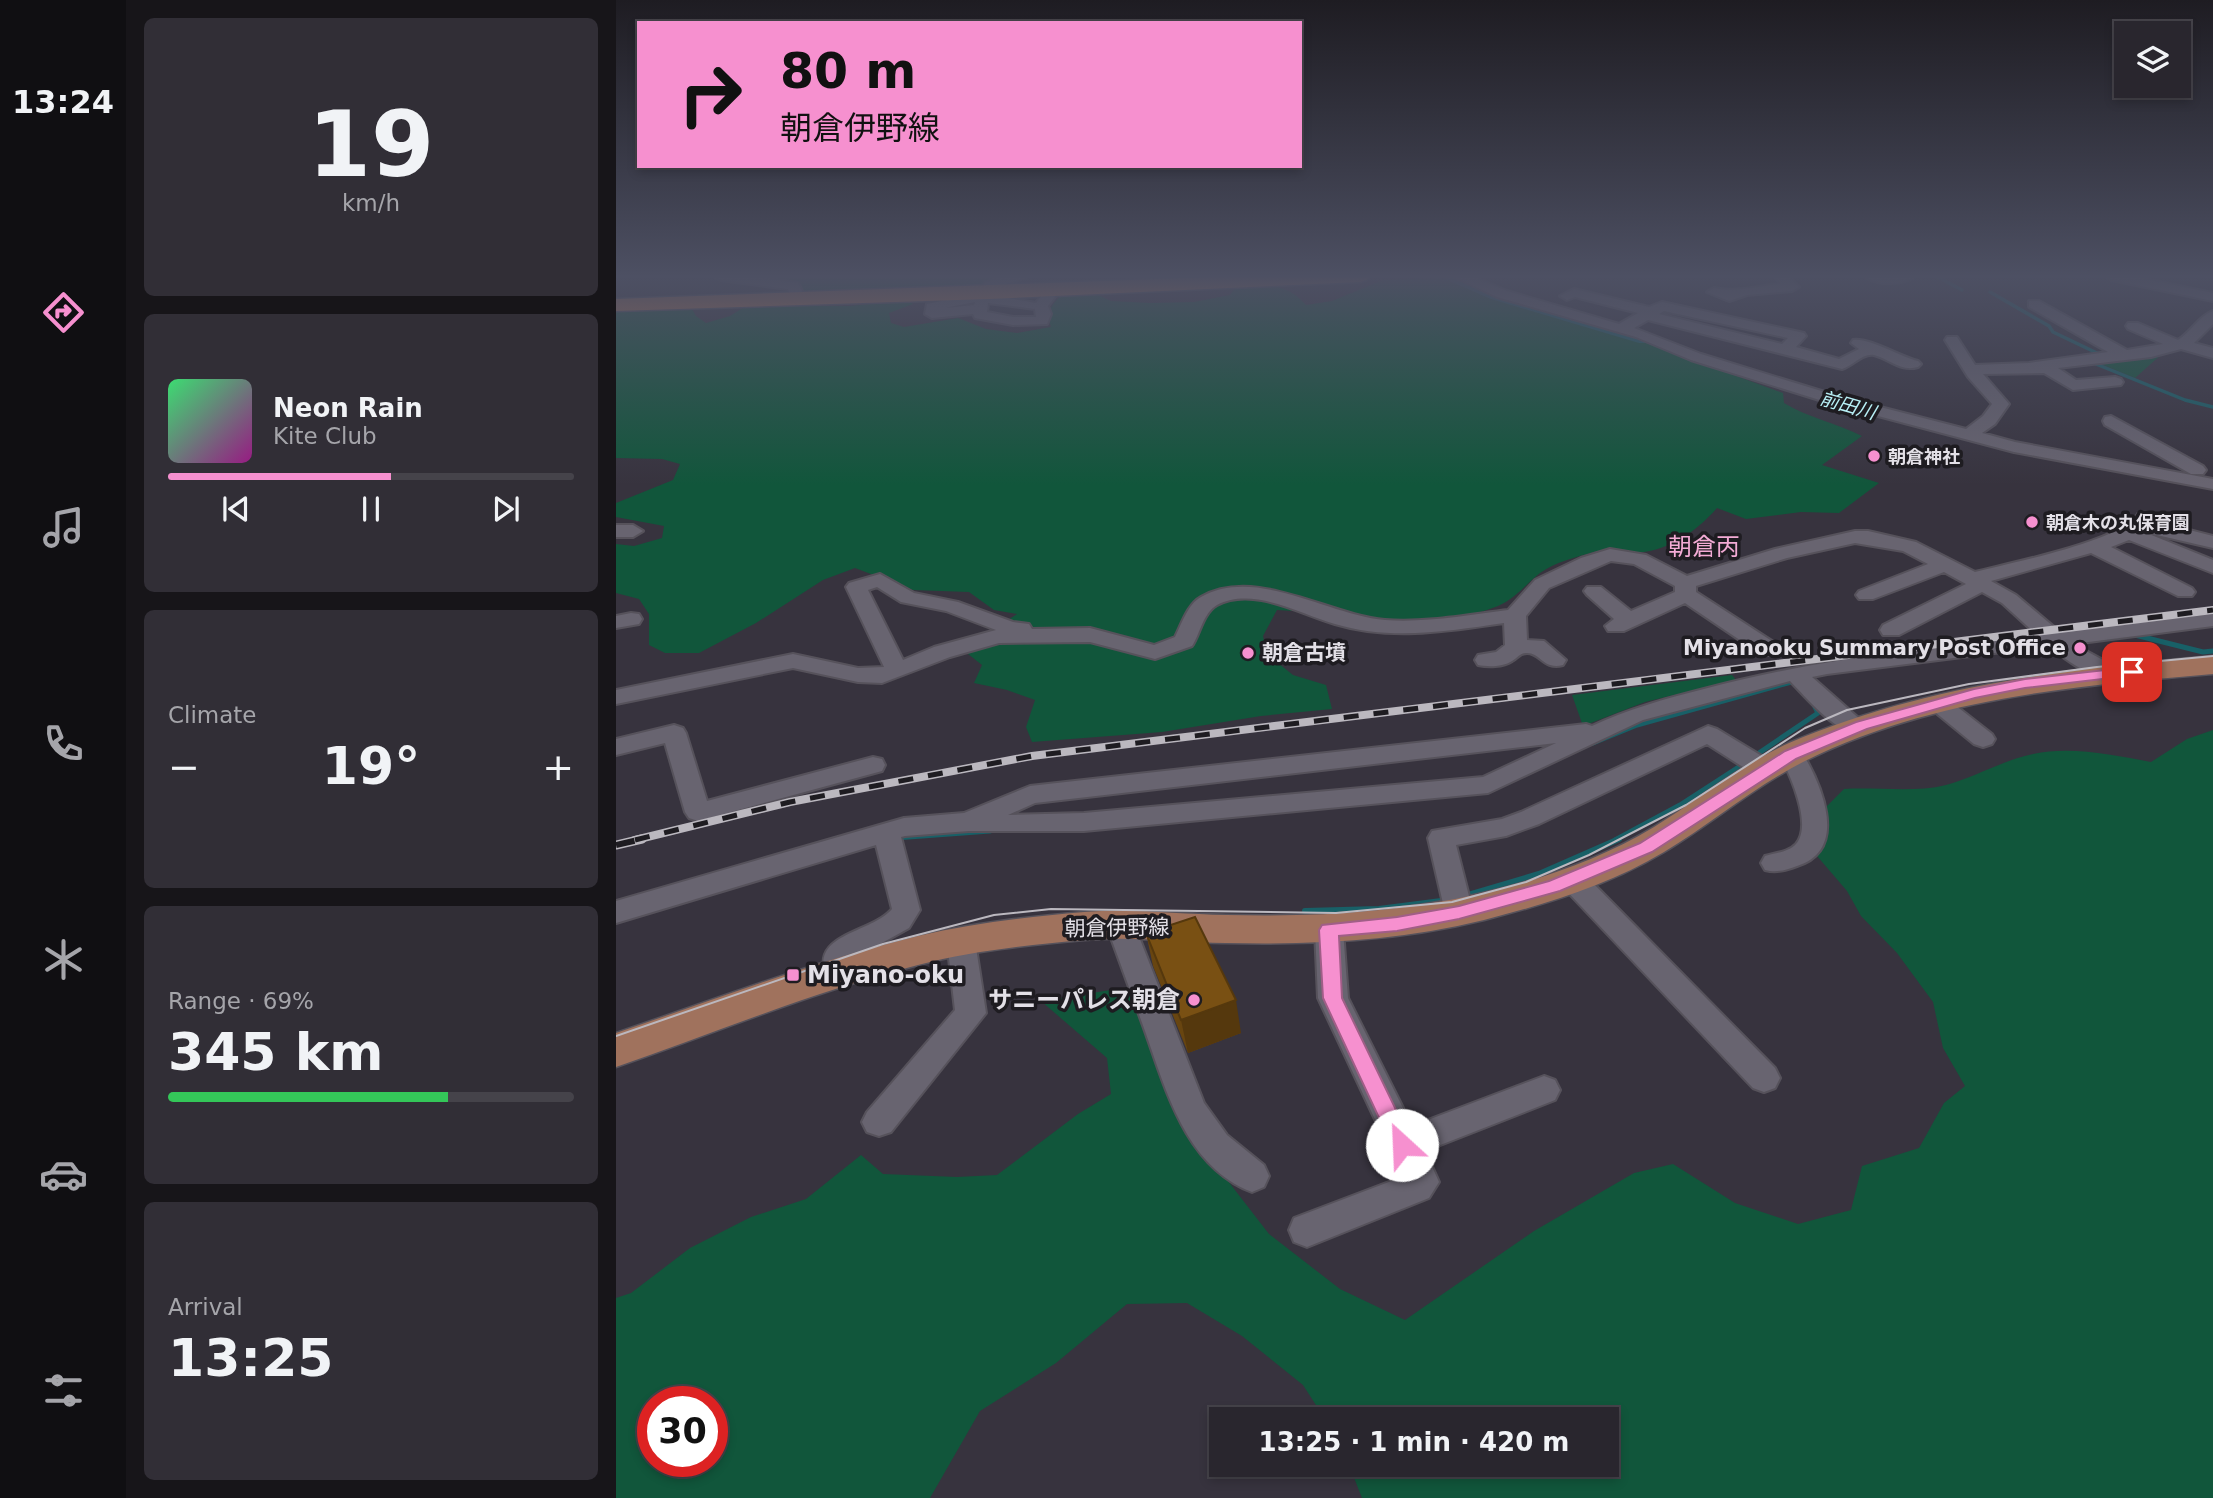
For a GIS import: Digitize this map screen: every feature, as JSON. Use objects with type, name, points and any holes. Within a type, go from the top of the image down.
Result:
[{"type":"main road","name":"朝倉伊野線","points":[[616,1050],[840,973],[961,941],[1020,932],[1120,924],[1329,930],[1397,924],[1459,912],[1572,879],[1646,847],[1778,763],[1855,727],[1938,703],[2025,684],[2110,673],[2213,665]]},
{"type":"street","points":[[1671,346],[1800,390],[2014,447],[2203,478]]},
{"type":"street","points":[[1773,346],[1842,364],[1854,355],[1871,350]]},
{"type":"street","points":[[1785,349],[1788,346]]},
{"type":"street","points":[[1863,346],[1906,364],[1913,364]]},
{"type":"street","points":[[1955,346],[1966,366],[2001,404],[1987,423],[1969,435]]},
{"type":"street","points":[[2109,346],[2125,355]]},
{"type":"street","points":[[1974,372],[2029,368],[2151,352],[2175,346]]},
{"type":"street","points":[[2183,346],[2213,353]]},
{"type":"street","points":[[1974,372],[2047,368],[2073,385],[2115,382]]},
{"type":"street","points":[[2111,421],[2203,478]]},
{"type":"street","points":[[2203,478],[2199,466],[2213,459]]},
{"type":"street","points":[[2140,525],[2213,567]]},
{"type":"street","points":[[1892,630],[1978,582],[2093,546],[2140,525],[2213,542]]},
{"type":"street","points":[[1594,592],[1622,623],[1686,589],[1782,553],[1862,537],[1909,546],[1946,564],[2009,599],[2068,651],[2110,673]]},
{"type":"street","points":[[2093,546],[2185,592]]},
{"type":"street","points":[[1516,647],[1516,615],[1528,598],[1549,580],[1610,555],[1639,559],[1686,589],[1770,650]]},
{"type":"street","points":[[1866,595],[1946,564]]},
{"type":"street","points":[[897,671],[856,587],[880,580],[908,598],[951,606],[1033,634]]},
{"type":"street","points":[[616,697],[793,661],[858,675],[882,676],[961,646],[998,636],[1090,635],[1155,652],[1184,641],[1199,610],[1209,601],[1237,593],[1269,595],[1344,620],[1384,626]]},
{"type":"street","points":[[1327,629],[1436,627],[1516,615]]},
{"type":"street","points":[[616,912],[904,827],[969,822],[1084,822],[1488,785],[1635,715],[1796,674],[1828,667],[2213,620]]},
{"type":"street","points":[[1486,660],[1502,658],[1516,647],[1536,646],[1555,660]]},
{"type":"street","points":[[1796,674],[1825,703],[1855,727]]},
{"type":"street","points":[[1938,703],[1983,738]]},
{"type":"street","points":[[969,822],[1030,795],[1599,730]]},
{"type":"street","points":[[616,747],[674,733],[698,812],[873,765]]},
{"type":"street","points":[[1459,912],[1441,838],[1506,827],[1531,818],[1708,734],[1778,763],[1801,768],[1809,793],[1814,839],[1806,850],[1774,863]]},
{"type":"street","points":[[840,973],[838,960],[841,952],[899,920],[906,909],[886,832]]},
{"type":"street","points":[[1572,879],[1764,1078]]},
{"type":"street","points":[[1120,924],[1190,1110],[1215,1146],[1252,1176]]},
{"type":"street","points":[[1307,1230],[1417,1187],[1422,1182],[1333,998],[1329,930]]},
{"type":"street","points":[[879,1122],[971,1013],[961,941]]},
{"type":"street","points":[[1402,1145],[1544,1090]]},
{"type":"green space","points":[[616,346],[1654,346],[1783,393],[1784,403],[1793,408],[1862,436],[1822,465],[1879,483],[1839,513],[1801,512],[1746,519],[1717,508],[1699,526],[1668,545],[1644,552],[1599,551],[1566,560],[1540,573],[1504,603],[1471,615],[1416,621],[1277,610],[1263,636],[1267,654],[1293,675],[1326,685],[1332,709],[1261,716],[1162,732],[1032,742],[1026,727],[1035,700],[1007,690],[974,683],[982,665],[963,650],[1017,614],[994,610],[969,592],[913,590],[855,568],[823,580],[756,623],[699,653],[665,653],[649,645],[649,614],[639,599],[616,593],[616,544],[634,546],[662,538],[664,526],[616,517],[616,503],[673,480],[680,464],[662,459],[616,458]]},
{"type":"green space","points":[[2163,353],[2135,378],[2094,361]]},
{"type":"green space","points":[[1732,675],[1736,680],[1645,702],[1583,726],[1572,695]]},
{"type":"green space","points":[[2213,730],[2213,1498],[1362,1498],[1354,1477],[1619,1477],[1619,1407],[1317,1407],[1303,1385],[1242,1336],[1187,1303],[1127,1304],[1056,1363],[980,1411],[930,1498],[616,1498],[616,1298],[631,1293],[690,1248],[751,1217],[806,1199],[861,1155],[883,1174],[957,1177],[997,1175],[1078,1114],[1111,1094],[1107,1058],[1041,1001],[1117,989],[1152,990],[1197,1141],[1269,1234],[1340,1289],[1405,1320],[1534,1231],[1634,1173],[1673,1164],[1735,1203],[1798,1224],[1851,1210],[1862,1166],[1919,1148],[1944,1103],[1965,1086],[1943,1048],[1933,1002],[1897,953],[1861,916],[1847,891],[1817,856],[1825,828],[1827,806],[1844,789],[1909,789],[1946,785],[2000,764],[2047,752],[2092,752],[2151,762],[2187,739]]},
{"type":"building","points":[[1195,917],[1236,1000],[1181,1020],[1146,933]]},
{"type":"waterway","points":[[2082,346],[2099,354]]},
{"type":"waterway","points":[[2091,362],[2185,400],[2213,407]]},
{"type":"waterway","points":[[2131,634],[2203,652],[2213,651]]},
{"type":"waterway","points":[[1593,743],[1637,725],[1795,681]]},
{"type":"waterway","points":[[1753,757],[1818,713],[1814,705]]},
{"type":"waterway","points":[[1615,840],[1680,805],[1745,763]]},
{"type":"waterway","points":[[895,838],[990,831]]},
{"type":"waterway","points":[[1465,896],[1539,874],[1619,839]]},
{"type":"waterway","points":[[1305,911],[1379,909],[1449,900]]},
{"type":"tram line","points":[[616,1036],[883,944],[994,915],[1051,909],[1336,913],[1452,902],[1526,882],[1589,855],[1686,805],[1805,728],[1847,710],[1969,684],[2097,667],[2213,656]]},
{"type":"railway","points":[[635,840],[790,802],[1032,756],[2213,610]]},
{"type":"railway","points":[[616,845],[642,839]]},
{"type":"place","name":"朝倉神社","points":[[1874,456]]},
{"type":"place","name":"朝倉木の丸保育園","points":[[2032,522]]},
{"type":"place","name":"Miyanooku Summary Post Office","points":[[2080,648]]},
{"type":"place","name":"朝倉古墳","points":[[1248,653]]},
{"type":"place","name":"Miyano-oku","points":[[793,975]]},
{"type":"place","name":"サニーパレス朝倉","points":[[1194,1000]]},
{"type":"district","name":"朝倉丙","points":[[1704,547]]},
{"type":"route","points":[[1402,1145],[1333,998],[1329,930],[1397,924],[1459,912],[1554,886],[1646,847],[1791,755],[1861,725],[1974,694],[2025,684],[2132,672]]},
{"type":"water label","name":"前田川","points":[[1848,405]]}]
